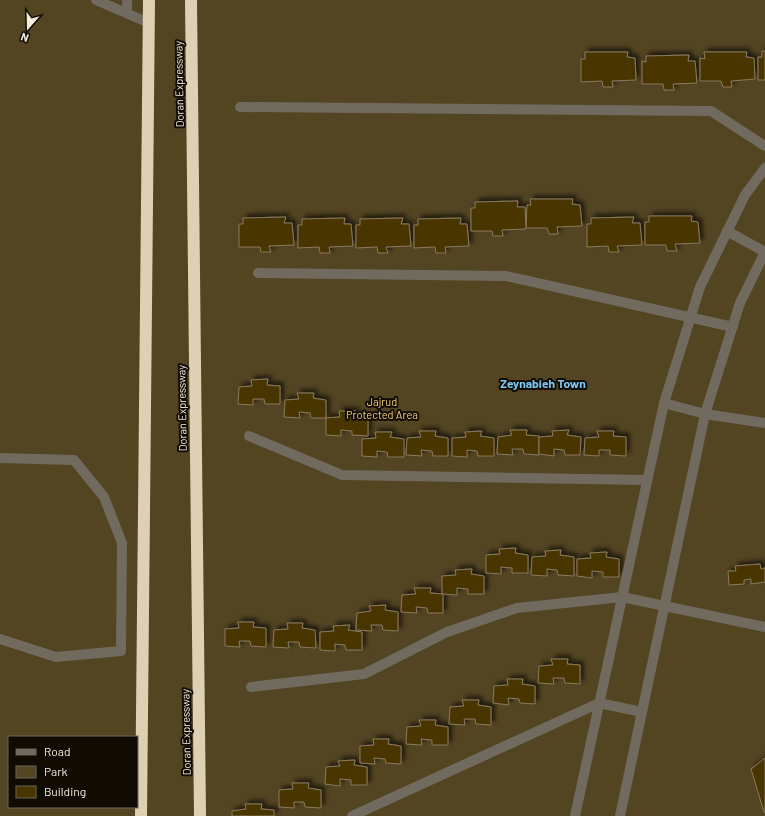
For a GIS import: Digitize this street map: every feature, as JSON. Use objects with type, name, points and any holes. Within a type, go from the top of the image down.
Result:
[{"type":"highway","points":[[141,816],[149,0]]},
{"type":"highway","name":"Doran Expressway","points":[[191,0],[200,816]]},
{"type":"street","points":[[96,0],[149,23]]},
{"type":"street","points":[[127,0],[127,13]]},
{"type":"street","points":[[240,107],[711,111],[765,146]]},
{"type":"street","points":[[576,816],[664,403],[700,287],[745,195],[765,168]]},
{"type":"street","points":[[620,816],[705,414],[740,303],[765,252],[727,231]]},
{"type":"street","points":[[258,273],[506,276],[732,327]]},
{"type":"street","points":[[664,403],[705,414],[765,423]]},
{"type":"street","points":[[249,436],[342,475],[647,480]]},
{"type":"street","points":[[0,458],[74,460],[104,497],[122,543],[121,651],[56,657],[0,639]]},
{"type":"street","points":[[251,687],[364,674],[447,632],[517,608],[622,597],[765,627]]},
{"type":"street","points":[[352,816],[600,703],[642,712]]},
{"type":"green space","name":"Jajrud Protected Area","points":[[0,0],[765,0],[765,816],[0,816]]},
{"type":"building","points":[[762,51],[765,51],[765,80],[758,80],[758,57],[762,57]]},
{"type":"building","points":[[585,52],[628,52],[627,57],[635,58],[636,80],[612,81],[613,87],[603,87],[602,81],[581,82],[581,59],[585,59]]},
{"type":"building","points":[[704,52],[747,52],[746,57],[754,58],[755,79],[731,81],[732,87],[723,87],[721,81],[700,81],[700,58],[705,59]]},
{"type":"building","points":[[689,55],[688,61],[695,61],[697,83],[673,84],[674,90],[664,90],[663,84],[642,84],[642,61],[646,62],[646,56]]},
{"type":"building","points":[[530,199],[573,199],[572,204],[580,205],[582,226],[557,227],[558,234],[549,234],[547,228],[526,228],[527,205],[531,205]]},
{"type":"building","points":[[518,201],[517,207],[525,207],[526,229],[502,230],[503,236],[493,236],[492,231],[471,231],[471,208],[475,208],[475,202]]},
{"type":"building","points":[[649,216],[692,216],[691,221],[698,222],[700,243],[675,244],[677,251],[667,251],[666,245],[645,245],[645,222],[649,222]]},
{"type":"building","points":[[286,217],[284,223],[292,223],[294,245],[269,246],[271,252],[261,252],[260,247],[239,247],[239,224],[243,224],[243,218]]},
{"type":"building","points":[[634,217],[632,223],[640,223],[642,245],[617,246],[619,252],[609,252],[608,246],[587,247],[587,224],[591,224],[591,218]]},
{"type":"building","points":[[345,218],[344,224],[351,224],[353,246],[329,247],[330,253],[320,253],[319,247],[298,248],[298,225],[302,225],[302,219]]},
{"type":"building","points":[[403,218],[401,224],[409,224],[411,246],[386,247],[388,253],[378,253],[377,247],[356,248],[356,225],[360,225],[360,219]]},
{"type":"building","points":[[461,218],[460,224],[467,224],[469,246],[445,247],[446,253],[436,253],[435,247],[414,248],[414,225],[418,225],[418,219]]},
{"type":"building","points":[[268,379],[267,385],[280,386],[280,404],[265,404],[264,399],[253,399],[253,405],[238,404],[239,387],[252,386],[251,380]]},
{"type":"building","points":[[297,393],[314,393],[313,398],[326,400],[326,418],[311,418],[310,413],[299,412],[300,418],[284,417],[285,400],[299,399]]},
{"type":"building","points":[[339,411],[356,411],[354,416],[368,417],[368,436],[352,435],[352,431],[341,430],[341,436],[326,435],[326,418],[340,417]]},
{"type":"building","points":[[510,430],[527,430],[526,435],[539,436],[539,455],[524,454],[523,449],[512,449],[513,455],[497,454],[498,437],[512,435]]},
{"type":"building","points":[[569,430],[567,435],[581,437],[580,455],[565,455],[564,450],[554,449],[554,456],[539,454],[539,437],[553,436],[552,431]]},
{"type":"building","points":[[419,431],[436,431],[435,436],[448,438],[448,456],[433,456],[432,451],[421,450],[422,456],[406,455],[407,438],[421,437]]},
{"type":"building","points":[[482,431],[480,436],[494,438],[494,456],[478,456],[477,451],[467,450],[467,457],[452,456],[452,438],[466,437],[465,432]]},
{"type":"building","points":[[597,431],[614,431],[613,436],[626,437],[626,456],[610,455],[610,450],[599,450],[599,456],[584,455],[585,438],[599,437]]},
{"type":"building","points":[[375,432],[392,432],[390,437],[404,439],[404,457],[388,457],[387,452],[377,451],[377,457],[362,456],[362,439],[376,438]]},
{"type":"building","points":[[516,548],[515,553],[528,555],[528,573],[512,573],[512,568],[501,567],[501,574],[486,573],[486,555],[500,554],[499,549]]},
{"type":"building","points":[[561,550],[560,555],[574,557],[574,576],[558,575],[557,570],[547,569],[547,576],[531,575],[532,557],[546,556],[545,551]]},
{"type":"building","points":[[607,552],[606,557],[619,559],[619,577],[603,577],[603,572],[592,571],[592,578],[577,576],[577,559],[591,558],[590,553]]},
{"type":"building","points":[[760,564],[761,569],[765,568],[765,582],[751,584],[751,579],[744,580],[744,584],[729,585],[728,571],[736,571],[735,566]]},
{"type":"building","points":[[472,569],[471,574],[484,576],[484,594],[468,594],[468,589],[457,588],[457,595],[442,594],[442,576],[456,575],[455,570]]},
{"type":"building","points":[[414,588],[431,588],[430,593],[443,594],[443,613],[428,613],[427,608],[416,607],[417,613],[401,612],[402,595],[416,594]]},
{"type":"building","points":[[386,605],[385,610],[398,612],[398,631],[383,630],[382,625],[371,625],[372,631],[356,630],[357,613],[371,611],[369,606]]},
{"type":"building","points":[[238,622],[254,622],[253,627],[266,628],[266,647],[251,646],[250,641],[239,641],[240,647],[225,646],[225,629],[239,628]]},
{"type":"building","points":[[287,623],[303,623],[302,628],[315,630],[316,648],[300,647],[299,642],[288,642],[289,648],[273,647],[274,630],[288,629]]},
{"type":"building","points":[[350,625],[348,630],[362,632],[362,650],[346,650],[345,645],[335,644],[335,651],[320,650],[320,632],[334,631],[333,626]]},
{"type":"building","points":[[551,659],[568,659],[567,664],[580,665],[580,684],[565,683],[564,678],[553,678],[554,684],[538,683],[539,666],[553,665]]},
{"type":"building","points":[[507,679],[523,679],[522,684],[535,686],[535,704],[520,703],[519,699],[508,698],[509,705],[493,703],[494,686],[508,685]]},
{"type":"building","points":[[462,700],[479,700],[478,705],[491,707],[491,725],[476,724],[475,719],[464,719],[465,725],[449,724],[450,707],[464,706]]},
{"type":"building","points":[[419,720],[436,720],[435,725],[448,727],[448,745],[432,745],[432,740],[421,739],[422,745],[406,744],[407,727],[421,726]]},
{"type":"building","points":[[373,739],[389,739],[388,744],[401,746],[401,764],[386,763],[385,759],[374,758],[375,764],[360,763],[360,746],[374,745]]},
{"type":"building","points":[[765,758],[765,813],[751,769]]},
{"type":"building","points":[[355,760],[354,765],[367,767],[367,785],[351,785],[351,780],[340,779],[340,786],[325,784],[326,767],[340,766],[338,761]]},
{"type":"building","points":[[292,783],[309,783],[308,788],[321,790],[321,808],[305,807],[304,802],[294,802],[294,808],[279,807],[279,790],[293,789]]},
{"type":"building","points":[[245,804],[262,804],[261,809],[274,810],[274,816],[232,816],[232,811],[246,809]]},
{"type":"district","name":"Zeynabieh Town","points":[[543,384]]}]
